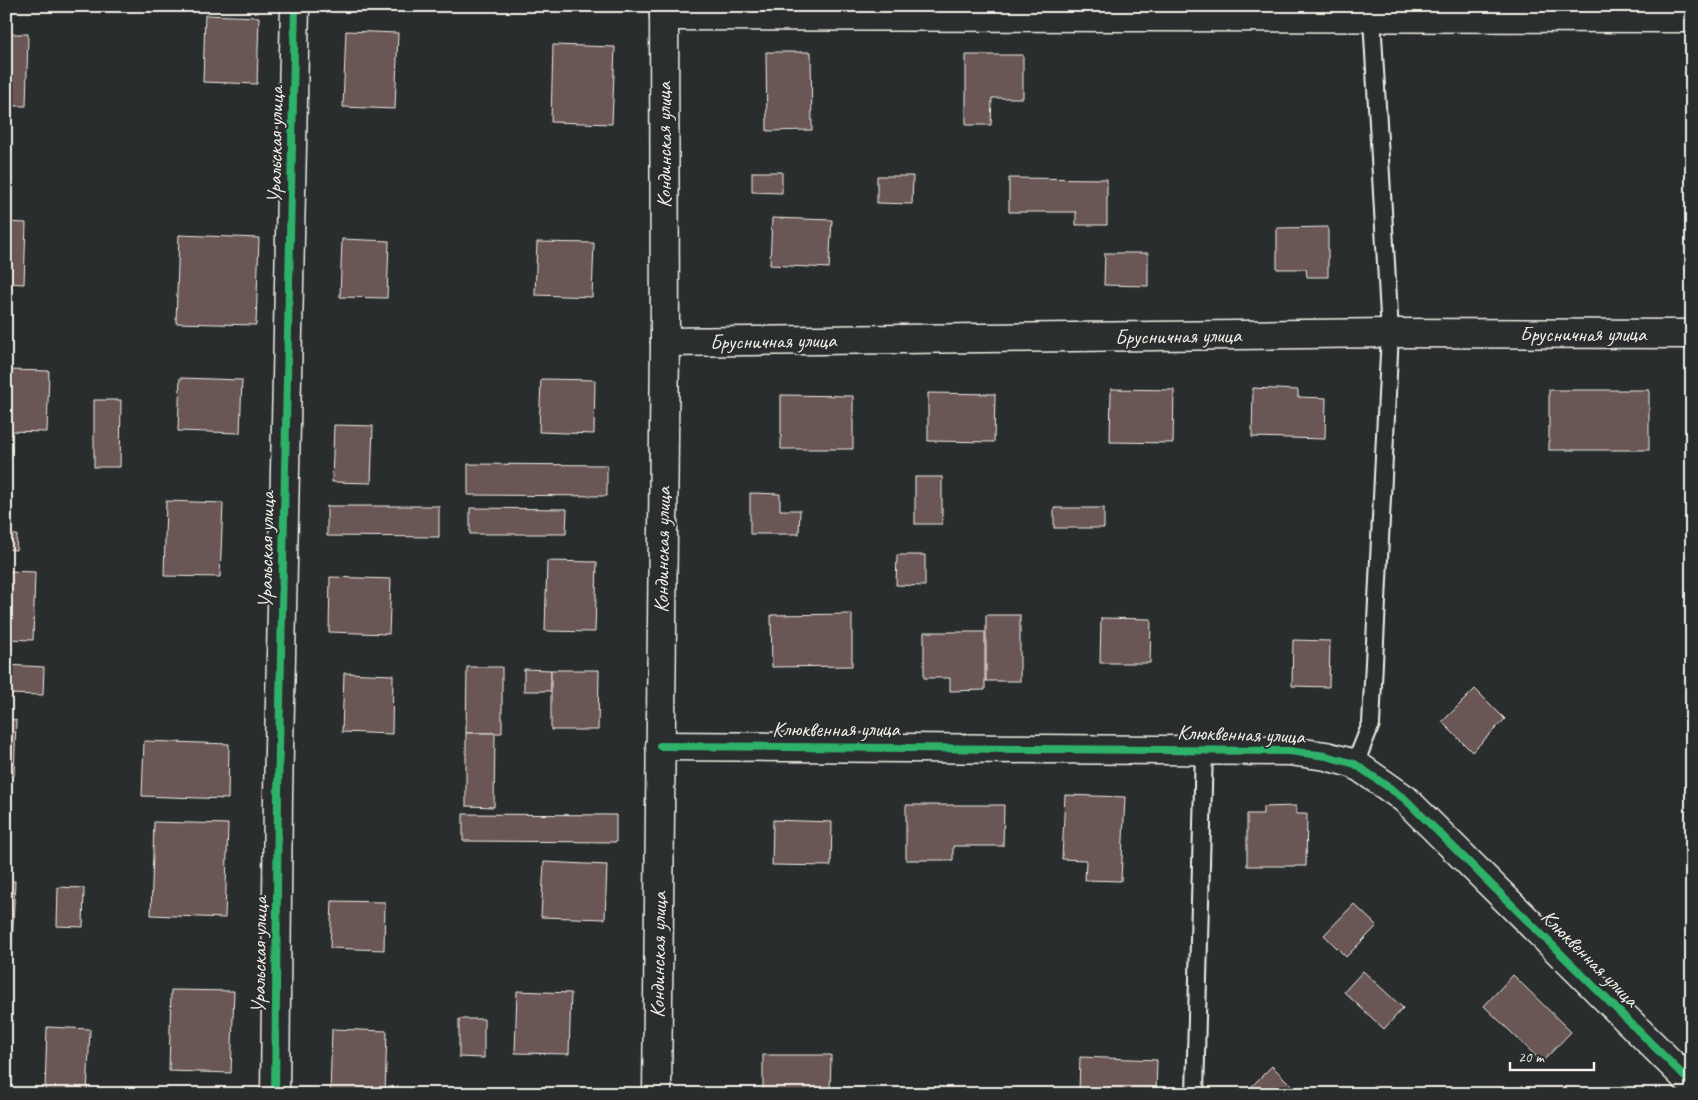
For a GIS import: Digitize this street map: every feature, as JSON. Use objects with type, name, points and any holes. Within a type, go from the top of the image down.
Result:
[{"type":"street","name":"Уральская улица","points":[[275,1094],[278,794],[295,6]]},
{"type":"street","points":[[664,11],[1372,18],[1692,18]]},
{"type":"street","name":"Кондинская улица","points":[[657,1094],[665,342],[664,11]]},
{"type":"street","name":"Брусничная улица","points":[[665,342],[1390,333],[1692,334]]},
{"type":"street","name":"Клюквенная улица","points":[[660,746],[1289,750],[1326,756],[1355,764],[1404,799],[1692,1084]]},
{"type":"lane","points":[[1355,764],[1371,724],[1390,333],[1372,18]]},
{"type":"lane","points":[[1195,1094],[1204,749]]},
{"type":"building","points":[[205,15],[259,17],[257,84],[203,82]]},
{"type":"building","points":[[346,31],[398,33],[395,109],[343,107]]},
{"type":"building","points":[[6,34],[28,34],[26,106],[6,106]]},
{"type":"building","points":[[553,45],[615,47],[612,124],[551,122]]},
{"type":"building","points":[[766,52],[811,52],[812,130],[767,131]]},
{"type":"building","points":[[966,55],[1023,55],[1023,98],[992,98],[991,125],[966,125]]},
{"type":"building","points":[[752,172],[782,172],[782,193],[752,192]]},
{"type":"building","points":[[877,176],[913,176],[912,204],[877,203]]},
{"type":"building","points":[[1009,178],[1107,179],[1107,225],[1076,225],[1076,212],[1009,212]]},
{"type":"building","points":[[772,218],[832,220],[829,268],[770,265]]},
{"type":"building","points":[[6,222],[26,223],[24,284],[6,283]]},
{"type":"building","points":[[1328,227],[1328,277],[1307,277],[1306,269],[1277,269],[1277,228]]},
{"type":"building","points":[[179,235],[259,238],[256,325],[176,323]]},
{"type":"building","points":[[342,239],[389,241],[387,298],[340,297]]},
{"type":"building","points":[[537,242],[594,243],[592,297],[535,295]]},
{"type":"building","points":[[1105,253],[1148,253],[1148,286],[1104,285]]},
{"type":"building","points":[[6,370],[49,371],[47,432],[6,431]]},
{"type":"building","points":[[180,378],[242,380],[240,433],[178,431]]},
{"type":"building","points":[[541,379],[595,380],[594,434],[539,432]]},
{"type":"building","points":[[1253,388],[1298,390],[1298,397],[1326,398],[1325,439],[1252,437]]},
{"type":"building","points":[[1111,389],[1174,390],[1173,443],[1110,442]]},
{"type":"building","points":[[1549,390],[1649,390],[1649,450],[1549,450]]},
{"type":"building","points":[[928,393],[995,394],[994,442],[928,441]]},
{"type":"building","points":[[781,395],[853,396],[853,449],[781,449]]},
{"type":"building","points":[[94,400],[121,400],[120,467],[94,467]]},
{"type":"building","points":[[334,425],[373,426],[371,483],[332,482]]},
{"type":"building","points":[[468,464],[607,465],[607,496],[468,495]]},
{"type":"building","points":[[915,477],[942,477],[942,524],[915,524]]},
{"type":"building","points":[[750,493],[780,494],[780,510],[800,510],[799,534],[750,534]]},
{"type":"building","points":[[166,501],[223,503],[220,577],[164,576]]},
{"type":"building","points":[[327,506],[439,506],[439,537],[327,536]]},
{"type":"building","points":[[470,508],[567,509],[566,534],[470,534]]},
{"type":"building","points":[[1054,508],[1104,508],[1104,528],[1054,528]]},
{"type":"building","points":[[6,534],[17,535],[16,550],[6,549]]},
{"type":"building","points":[[897,555],[925,555],[925,586],[896,585]]},
{"type":"building","points":[[547,561],[597,562],[595,632],[545,631]]},
{"type":"building","points":[[6,571],[35,572],[33,640],[6,639]]},
{"type":"building","points":[[330,577],[391,579],[389,634],[329,632]]},
{"type":"building","points":[[852,614],[852,666],[772,667],[771,615]]},
{"type":"building","points":[[986,615],[1020,615],[1020,681],[986,681]]},
{"type":"building","points":[[1101,618],[1151,619],[1150,663],[1100,663]]},
{"type":"building","points":[[924,632],[985,632],[985,690],[950,691],[950,678],[924,678]]},
{"type":"building","points":[[1293,640],[1330,641],[1329,687],[1292,686]]},
{"type":"building","points":[[6,665],[44,667],[43,695],[6,694]]},
{"type":"building","points":[[467,667],[502,667],[502,733],[466,733]]},
{"type":"building","points":[[524,669],[551,670],[551,691],[524,691]]},
{"type":"building","points":[[551,670],[599,670],[598,730],[551,730]]},
{"type":"building","points":[[344,673],[393,675],[392,734],[342,732]]},
{"type":"building","points":[[1475,689],[1505,719],[1472,752],[1442,722]]},
{"type":"building","points":[[6,719],[16,720],[14,776],[6,776]]},
{"type":"building","points":[[466,733],[495,733],[494,807],[466,806]]},
{"type":"building","points":[[144,741],[229,744],[228,799],[142,796]]},
{"type":"building","points":[[1065,795],[1125,797],[1121,881],[1085,880],[1086,860],[1062,859]]},
{"type":"building","points":[[906,805],[1004,805],[1003,846],[953,846],[953,860],[906,860]]},
{"type":"building","points":[[1296,806],[1296,814],[1307,814],[1306,866],[1247,866],[1247,814],[1263,814],[1263,807]]},
{"type":"building","points":[[463,814],[616,815],[616,842],[463,841]]},
{"type":"building","points":[[773,820],[832,822],[831,866],[772,865]]},
{"type":"building","points":[[154,822],[228,824],[225,918],[151,915]]},
{"type":"building","points":[[544,862],[607,865],[605,919],[541,917]]},
{"type":"building","points":[[6,881],[15,881],[12,947],[6,947]]},
{"type":"building","points":[[58,887],[84,888],[83,927],[57,926]]},
{"type":"building","points":[[332,901],[385,902],[384,950],[330,948]]},
{"type":"building","points":[[1354,904],[1377,926],[1346,957],[1324,935]]},
{"type":"building","points":[[1363,971],[1403,1008],[1384,1029],[1344,992]]},
{"type":"building","points":[[1513,975],[1571,1032],[1542,1062],[1484,1006]]},
{"type":"building","points":[[171,990],[234,991],[231,1073],[169,1071]]},
{"type":"building","points":[[517,991],[571,993],[569,1054],[515,1053]]},
{"type":"building","points":[[459,1019],[484,1019],[484,1058],[459,1057]]},
{"type":"building","points":[[47,1027],[90,1029],[87,1094],[45,1092]]},
{"type":"building","points":[[332,1029],[387,1031],[385,1094],[330,1094]]},
{"type":"building","points":[[763,1055],[831,1055],[830,1094],[763,1094]]},
{"type":"building","points":[[1080,1057],[1157,1060],[1156,1094],[1079,1094]]},
{"type":"building","points":[[1272,1066],[1300,1094],[1244,1094]]},
{"type":"cycle path","points":[[275,1094],[278,795],[295,6]]},
{"type":"cycle path","points":[[660,746],[1289,751],[1326,756],[1355,764],[1405,799],[1692,1084]]}]
